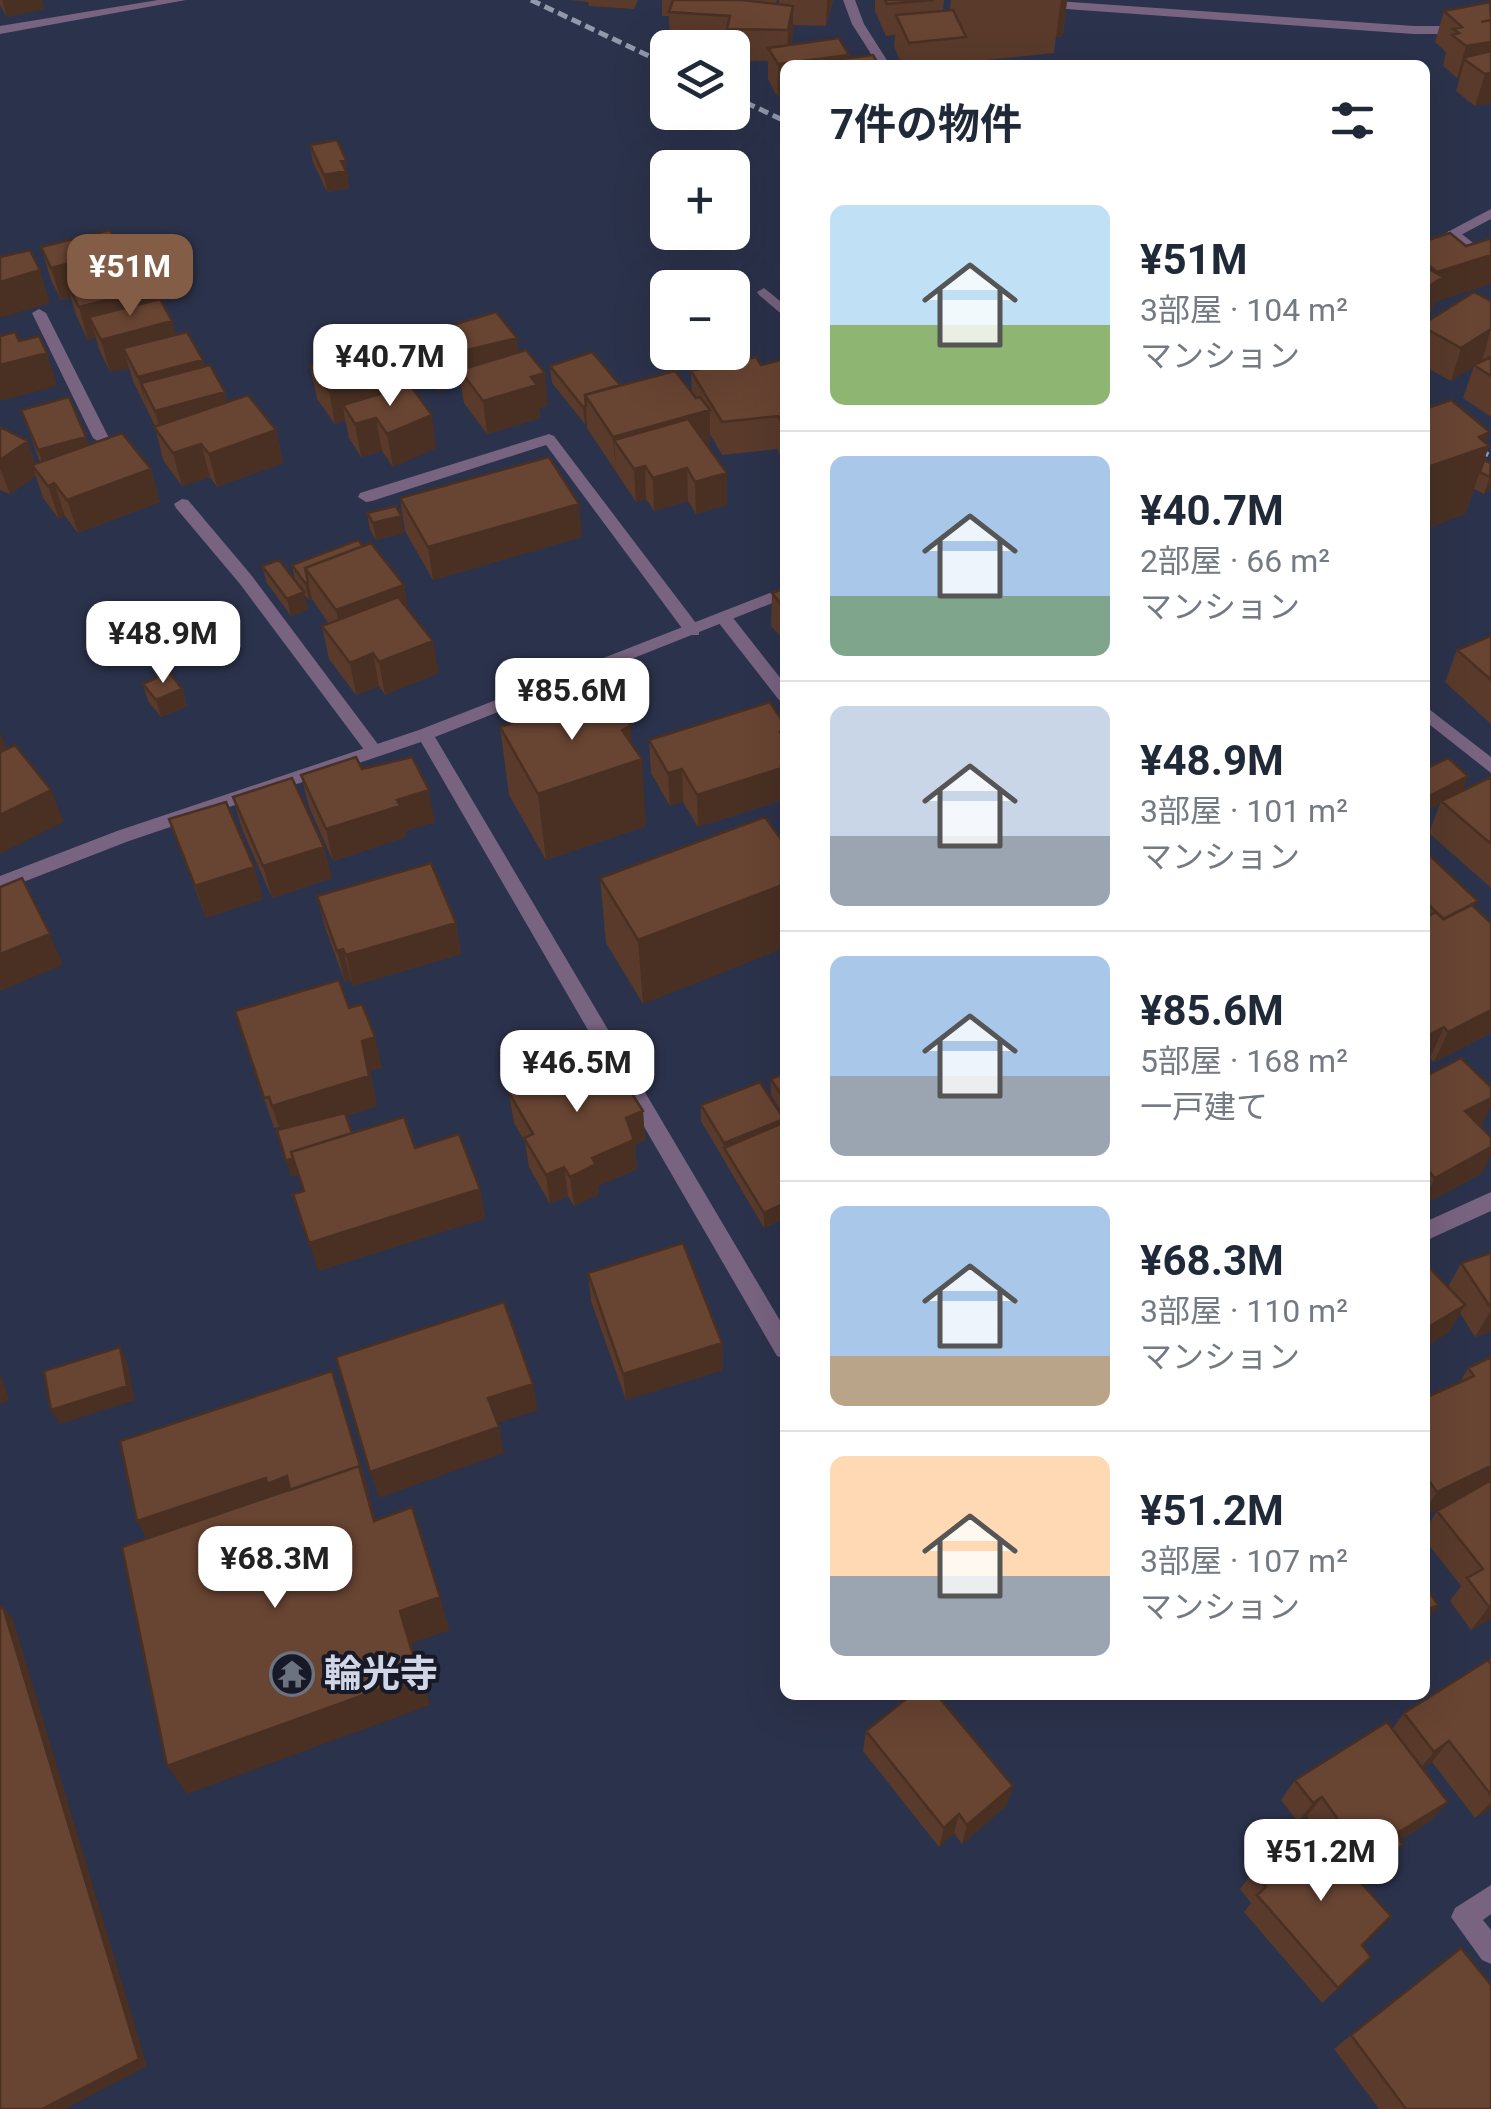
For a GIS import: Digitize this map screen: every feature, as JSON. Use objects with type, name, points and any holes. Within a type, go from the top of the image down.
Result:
[{"type":"street","points":[[0,30],[180,0]]},
{"type":"street","points":[[850,0],[858,24],[881,60]]},
{"type":"street","points":[[1020,3],[1414,30],[1446,30],[1491,20]]},
{"type":"street","points":[[1430,247],[1491,213]]},
{"type":"street","points":[[1452,234],[1491,264]]},
{"type":"street","points":[[764,292],[780,308]]},
{"type":"street","points":[[39,313],[102,438]]},
{"type":"street","points":[[35,345],[53,340]]},
{"type":"street","points":[[366,497],[549,439],[693,630]]},
{"type":"street","points":[[182,504],[246,580],[374,751]]},
{"type":"street","points":[[0,884],[123,836],[426,734],[780,594]]},
{"type":"street","points":[[724,618],[780,690]]},
{"type":"street","points":[[1430,716],[1491,767]]},
{"type":"street","points":[[426,734],[780,1339]]},
{"type":"street","points":[[1430,1230],[1491,1201]]},
{"type":"street","points":[[1491,1898],[1464,1916],[1491,1951]]},
{"type":"building","points":[[673,0],[742,0],[793,6],[788,30],[727,29],[730,16],[669,12]]},
{"type":"building","points":[[885,0],[934,0],[887,4]]},
{"type":"building","points":[[1490,2],[1491,42],[1466,46],[1452,35],[1459,33],[1453,29],[1462,27],[1444,11]]},
{"type":"building","points":[[953,10],[966,37],[909,43],[896,15]]},
{"type":"building","points":[[839,38],[849,55],[780,60],[778,64],[768,48]]},
{"type":"building","points":[[1491,51],[1491,73],[1485,74],[1465,60],[1466,57]]},
{"type":"building","points":[[873,55],[876,60],[834,60]]},
{"type":"building","points":[[337,140],[346,160],[341,161],[346,171],[324,175],[310,145]]},
{"type":"building","points":[[110,230],[121,250],[51,268],[41,247]]},
{"type":"building","points":[[1450,233],[1466,246],[1489,239],[1491,255],[1437,272],[1430,266],[1430,239]]},
{"type":"building","points":[[30,250],[40,270],[0,282],[0,257]]},
{"type":"building","points":[[138,265],[150,289],[79,307],[66,282]]},
{"type":"building","points":[[1430,270],[1443,277],[1430,286]]},
{"type":"building","points":[[1474,292],[1491,301],[1491,329],[1461,348],[1430,331],[1430,320]]},
{"type":"building","points":[[160,299],[172,321],[101,340],[89,317]]},
{"type":"building","points":[[496,312],[517,338],[434,358],[419,339],[438,333],[436,330]]},
{"type":"building","points":[[15,332],[19,341],[39,336],[47,353],[0,365],[0,336]]},
{"type":"building","points":[[187,332],[203,360],[138,377],[123,348]]},
{"type":"building","points":[[396,339],[411,359],[400,362],[404,367],[329,391],[310,366]]},
{"type":"building","points":[[526,350],[545,373],[531,377],[537,385],[483,401],[460,370]]},
{"type":"building","points":[[592,352],[620,385],[585,395],[583,407],[550,366]]},
{"type":"building","points":[[756,357],[761,365],[780,360],[780,419],[778,416],[722,422],[691,371],[750,370],[750,358]]},
{"type":"building","points":[[1491,357],[1491,376],[1474,365]]},
{"type":"building","points":[[210,365],[225,392],[155,411],[141,383]]},
{"type":"building","points":[[675,371],[710,410],[613,437],[585,395]]},
{"type":"building","points":[[410,385],[432,415],[387,434],[376,418],[355,424],[343,405]]},
{"type":"building","points":[[248,395],[276,430],[209,454],[201,444],[173,453],[154,427]]},
{"type":"building","points":[[69,397],[86,437],[38,450],[21,410]]},
{"type":"building","points":[[1451,400],[1490,432],[1479,437],[1489,446],[1430,466],[1430,407]]},
{"type":"building","points":[[688,419],[727,473],[695,482],[687,468],[653,478],[645,466],[634,469],[614,440]]},
{"type":"building","points":[[0,427],[28,441],[0,460]]},
{"type":"building","points":[[122,433],[151,469],[67,500],[54,483],[48,486],[32,465]]},
{"type":"building","points":[[549,457],[579,504],[428,547],[400,498]]},
{"type":"building","points":[[1484,460],[1491,463],[1490,477],[1480,472]]},
{"type":"building","points":[[396,506],[401,516],[373,523],[367,513]]},
{"type":"building","points":[[358,540],[363,546],[305,568],[308,582],[292,565]]},
{"type":"building","points":[[371,543],[404,585],[336,610],[305,568]]},
{"type":"building","points":[[279,560],[304,592],[287,599],[262,566]]},
{"type":"building","points":[[398,597],[433,641],[379,662],[373,653],[350,663],[322,626]]},
{"type":"building","points":[[1491,636],[1491,680],[1457,650]]},
{"type":"building","points":[[169,672],[182,689],[156,700],[143,684]]},
{"type":"building","points":[[610,692],[631,726],[622,730],[642,759],[538,794],[500,727]]},
{"type":"building","points":[[770,702],[780,717],[780,769],[697,795],[682,769],[668,773],[649,740]]},
{"type":"building","points":[[15,745],[51,790],[0,815],[0,752]]},
{"type":"building","points":[[356,757],[362,769],[412,757],[429,790],[397,800],[400,806],[326,829],[301,775]]},
{"type":"building","points":[[1448,758],[1468,776],[1430,795],[1430,767]]},
{"type":"building","points":[[1491,777],[1491,844],[1441,801]]},
{"type":"building","points":[[292,778],[324,847],[263,866],[233,797]]},
{"type":"building","points":[[226,802],[254,867],[195,886],[169,819]]},
{"type":"building","points":[[765,817],[780,838],[780,886],[638,940],[600,878]]},
{"type":"building","points":[[1430,856],[1478,901],[1443,919],[1430,906]]},
{"type":"building","points":[[431,863],[456,923],[346,955],[343,949],[337,951],[317,896]]},
{"type":"building","points":[[22,878],[50,934],[0,954],[0,887]]},
{"type":"building","points":[[1472,905],[1491,923],[1491,1010],[1448,1032],[1444,1027],[1430,1034],[1430,915],[1436,912],[1444,919]]},
{"type":"building","points":[[339,980],[349,1008],[362,1004],[375,1037],[362,1041],[369,1076],[272,1106],[269,1097],[264,1098],[235,1011]]},
{"type":"building","points":[[606,1053],[643,1111],[626,1118],[634,1140],[592,1158],[596,1164],[570,1177],[564,1167],[546,1175],[524,1138],[533,1134],[509,1093]]},
{"type":"building","points":[[1461,1058],[1491,1087],[1491,1098],[1465,1111],[1491,1137],[1491,1147],[1435,1178],[1430,1172],[1430,1074]]},
{"type":"building","points":[[780,1075],[780,1093],[771,1079]]},
{"type":"building","points":[[760,1082],[780,1113],[780,1121],[724,1143],[701,1105]]},
{"type":"building","points":[[345,1113],[352,1133],[291,1152],[293,1158],[286,1161],[277,1130]]},
{"type":"building","points":[[404,1117],[415,1148],[459,1134],[480,1189],[309,1243],[293,1194],[304,1191],[291,1152]]},
{"type":"building","points":[[780,1124],[780,1205],[764,1213],[724,1148]]},
{"type":"building","points":[[683,1243],[722,1343],[623,1374],[588,1273]]},
{"type":"building","points":[[1491,1253],[1491,1308],[1461,1263]]},
{"type":"building","points":[[1430,1268],[1465,1305],[1430,1326]]},
{"type":"building","points":[[504,1302],[533,1384],[488,1398],[499,1427],[370,1472],[336,1357]]},
{"type":"building","points":[[120,1347],[127,1386],[51,1410],[44,1371]]},
{"type":"building","points":[[1491,1357],[1491,1466],[1437,1492],[1430,1482],[1430,1396],[1474,1376],[1468,1368]]},
{"type":"building","points":[[332,1371],[361,1469],[359,1466],[290,1490],[287,1476],[267,1484],[266,1478],[137,1521],[120,1441]]},
{"type":"building","name":"輪光寺","points":[[359,1466],[374,1521],[412,1507],[440,1597],[400,1611],[419,1675],[167,1766],[122,1547]]},
{"type":"building","points":[[1491,1480],[1489,1607],[1467,1578],[1483,1569],[1437,1511]]},
{"type":"building","points":[[1430,1593],[1438,1605],[1430,1609]]},
{"type":"building","points":[[3,1607],[139,2059],[42,2109],[0,2109]]},
{"type":"building","points":[[1488,1660],[1491,1664],[1491,1795],[1449,1741],[1434,1752],[1404,1713]]},
{"type":"building","points":[[905,1700],[941,1700],[1013,1786],[967,1825],[959,1814],[944,1828],[866,1731]]},
{"type":"building","points":[[1387,1722],[1448,1802],[1396,1834],[1403,1845],[1371,1866],[1322,1797],[1313,1803],[1295,1780]]},
{"type":"building","points":[[1307,1823],[1391,1916],[1362,1945],[1371,1957],[1338,1988],[1257,1895],[1266,1887],[1253,1872]]},
{"type":"building","points":[[1461,1948],[1491,1985],[1491,2109],[1406,2109],[1351,2035]]},
{"type":"railway","points":[[531,0],[650,56]]},
{"type":"railway","points":[[750,104],[780,119]]},
{"type":"railway","points":[[1430,427],[1491,456]]},
{"type":"place","name":"輪光寺","points":[[292,1674]]}]
